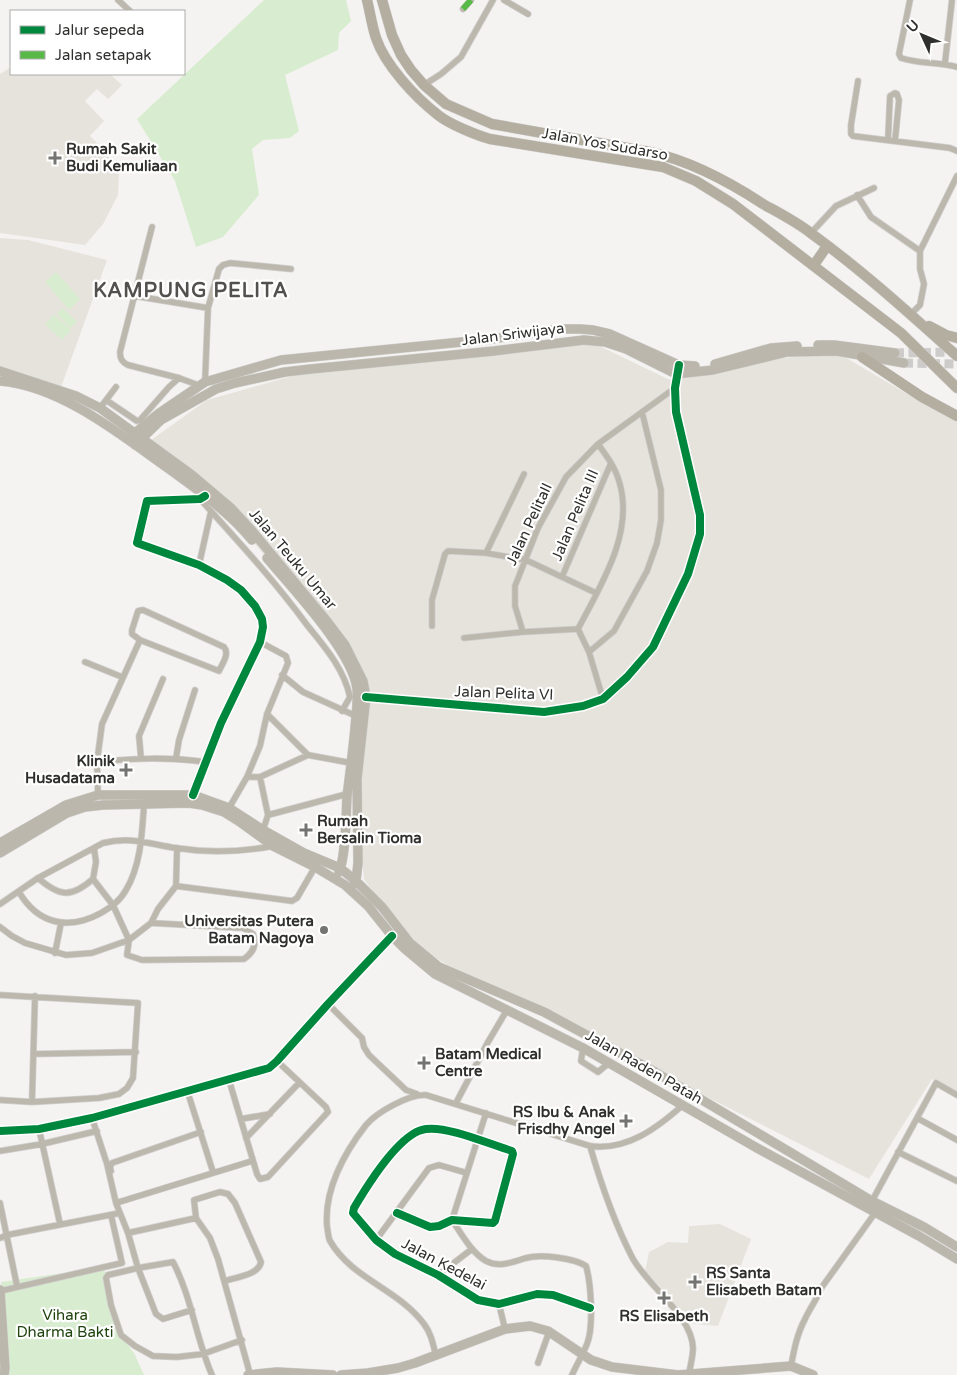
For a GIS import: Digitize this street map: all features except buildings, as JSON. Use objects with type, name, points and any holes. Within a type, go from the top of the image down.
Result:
[{"type":"main road","name":"Jalan Yos Sudarso","points":[[367,0],[376,38],[385,57],[405,82],[439,116],[477,135],[490,139],[663,167],[684,175],[733,204],[814,265],[901,333],[957,388]]},
{"type":"main road","name":"Jalan Yos Sudarso","points":[[382,0],[392,35],[411,70],[424,85],[446,104],[492,124],[671,157],[708,172],[811,232],[957,356]]},
{"type":"main road","points":[[814,265],[827,246]]},
{"type":"main road","points":[[912,316],[946,335],[957,338]]},
{"type":"main road","name":"Jalan Sriwijaya","points":[[135,439],[158,414],[202,383],[281,360],[559,329],[593,330],[618,337],[677,370]]},
{"type":"main road","name":"Jalan Sriwijaya","points":[[135,439],[161,420],[216,389],[285,372],[311,369],[494,351],[576,340],[594,340],[626,349],[677,370],[684,367],[714,364],[779,346],[834,345],[895,353]]},
{"type":"main road","points":[[453,342],[454,355]]},
{"type":"main road","points":[[677,370],[720,368],[787,352],[837,351],[904,364]]},
{"type":"main road","points":[[862,357],[922,397],[957,416]]},
{"type":"main road","points":[[310,358],[311,369]]},
{"type":"main road","name":"Jalan Teuku Umar","points":[[0,371],[76,396],[100,408],[202,497],[214,502],[248,535],[323,626],[337,646],[352,669],[357,690],[340,868],[336,879]]},
{"type":"main road","name":"Jalan Teuku Umar","points":[[0,381],[8,381],[36,389],[62,400],[135,439],[192,475],[231,508],[253,532],[345,645],[363,681],[366,697],[357,779],[358,863],[356,881],[350,890]]},
{"type":"main road","name":"Jalan Raden Patah","points":[[0,843],[66,805],[98,794],[193,795],[229,808],[304,853],[340,868],[356,881],[382,908],[410,943],[440,967],[544,1012],[655,1072],[872,1200],[924,1227],[957,1247]]},
{"type":"main road","name":"Jalan Raden Patah","points":[[0,853],[67,813],[86,807],[189,803],[224,812],[272,846],[336,879],[368,906],[392,936],[435,974],[583,1048],[957,1259]]},
{"type":"main road","points":[[647,1085],[655,1072]]},
{"type":"main road","points":[[919,1236],[924,1227]]},
{"type":"main road","points":[[0,1291],[4,1375]]},
{"type":"main road","points":[[341,1375],[382,1371],[415,1363],[505,1329],[530,1326],[539,1327],[602,1365],[612,1367],[665,1375],[689,1375],[791,1366],[813,1375]]},
{"type":"main road","points":[[249,1375],[278,1372],[333,1375]]},
{"type":"street","points":[[118,0],[129,10]]},
{"type":"street","points":[[463,9],[471,0]]},
{"type":"street","points":[[424,85],[461,57],[493,0]]},
{"type":"street","points":[[504,0],[528,14]]},
{"type":"street","points":[[910,0],[901,58],[957,67]]},
{"type":"street","points":[[945,64],[952,0]]},
{"type":"street","points":[[858,81],[851,126],[851,134],[853,136],[950,148],[957,151]]},
{"type":"street","points":[[888,140],[890,96],[895,93],[899,100],[895,141]]},
{"type":"street","points":[[912,316],[920,305],[924,284],[920,269],[920,251],[957,176]]},
{"type":"street","points":[[811,232],[836,206],[874,188]]},
{"type":"street","points":[[856,195],[871,217],[920,251]]},
{"type":"street","points":[[152,227],[120,352],[120,358],[128,366],[202,383],[208,308],[219,269],[223,265],[230,263],[291,269]]},
{"type":"street","points":[[135,296],[208,308]]},
{"type":"street","name":"Jalan Pelita VI","points":[[366,697],[544,712],[583,706],[603,699],[627,677],[653,647],[688,574],[700,534],[700,516],[676,412],[675,388],[677,370]]},
{"type":"street","points":[[106,400],[137,421],[179,378]]},
{"type":"street","points":[[100,408],[116,387]]},
{"type":"street","name":"Jalan PelitaII","points":[[523,632],[514,597],[515,586],[538,528],[566,477],[598,444],[675,388]]},
{"type":"street","points":[[590,652],[614,631],[647,572],[661,520],[661,490],[642,412]]},
{"type":"street","points":[[578,629],[614,553],[621,535],[623,521],[623,503],[619,480],[611,463],[598,444]]},
{"type":"street","name":"Jalan Pelita III","points":[[562,577],[611,463]]},
{"type":"street","points":[[486,553],[524,474]]},
{"type":"street","points":[[193,795],[221,723],[260,642],[263,627],[262,619],[255,606],[241,590],[227,580],[199,565],[137,543],[146,501],[202,497],[211,512],[247,549],[283,592],[326,650],[347,685],[350,697],[342,711]]},
{"type":"street","points":[[199,565],[211,512]]},
{"type":"street","points":[[432,626],[432,600],[445,554],[450,551],[486,553],[526,560],[596,593]]},
{"type":"street","points":[[140,610],[224,647],[227,650],[227,654],[218,671],[140,640],[132,632],[140,610]]},
{"type":"street","points":[[578,629],[590,652],[603,699]]},
{"type":"street","points":[[464,638],[578,629]]},
{"type":"street","points":[[98,794],[97,762],[102,724],[140,640]]},
{"type":"street","points":[[229,808],[247,777],[260,746],[267,714],[288,663],[286,656],[260,642]]},
{"type":"street","points":[[85,662],[122,677]]},
{"type":"street","points":[[282,675],[303,692],[356,716]]},
{"type":"street","points":[[141,758],[139,736],[163,679]]},
{"type":"street","points":[[176,758],[179,740],[196,690]]},
{"type":"street","points":[[267,714],[308,755],[351,763]]},
{"type":"street","points":[[247,777],[260,778],[308,755]]},
{"type":"street","points":[[97,762],[141,758],[176,758],[206,762]]},
{"type":"street","points":[[260,778],[268,815],[263,830]]},
{"type":"street","points":[[268,815],[348,794]]},
{"type":"street","points":[[19,892],[30,907],[44,918],[61,923],[92,918],[113,906],[122,898],[127,890],[134,872],[142,840],[144,805]]},
{"type":"street","points":[[0,904],[38,878],[113,840],[142,840],[176,848],[239,852],[272,846]]},
{"type":"street","points":[[38,878],[48,887],[62,893],[71,893],[82,888],[93,879],[96,862],[94,848]]},
{"type":"street","points":[[0,927],[25,943],[66,955],[92,953],[129,940],[151,923],[158,909],[176,886],[176,848]]},
{"type":"street","points":[[176,886],[292,900],[297,898],[315,867]]},
{"type":"street","points":[[93,879],[113,906],[129,940],[127,955],[142,960],[244,959],[254,949],[256,940],[249,930],[243,928],[151,923]]},
{"type":"street","points":[[55,952],[61,923]]},
{"type":"street","points":[[0,1130],[39,1129],[92,1118],[269,1068],[392,936]]},
{"type":"street","points":[[0,996],[35,996],[138,1003],[134,1078],[127,1088],[119,1094],[99,1098],[32,1102],[0,1100]]},
{"type":"street","points":[[32,1102],[35,996]]},
{"type":"street","points":[[328,1004],[362,1038],[369,1056],[406,1090],[456,1103],[590,1146],[612,1146],[632,1140],[658,1127],[683,1105]]},
{"type":"street","points":[[456,1103],[507,1010]]},
{"type":"street","points":[[583,1048],[581,1061],[597,1071],[601,1071],[609,1063]]},
{"type":"street","points":[[34,1054],[136,1052]]},
{"type":"street","points":[[229,1080],[252,1161],[260,1179],[264,1179],[268,1177],[328,1112],[326,1107],[277,1061]]},
{"type":"street","points":[[246,1138],[299,1083]]},
{"type":"street","points":[[872,1200],[936,1083],[957,1095]]},
{"type":"street","points":[[187,1090],[213,1172]]},
{"type":"street","points":[[416,1094],[396,1104],[367,1124],[347,1154],[330,1188],[327,1212],[328,1238],[342,1258],[365,1277],[395,1296],[425,1324],[432,1338],[436,1356]]},
{"type":"street","points":[[452,1220],[486,1113]]},
{"type":"street","points":[[241,1119],[270,1114]]},
{"type":"street","points":[[92,1118],[108,1164],[118,1202]]},
{"type":"street","points":[[917,1118],[957,1140]]},
{"type":"street","points":[[39,1129],[60,1224]]},
{"type":"street","name":"Jalan Kedelai","points":[[477,1140],[440,1129],[424,1129],[410,1135],[385,1160],[364,1190],[354,1208],[353,1214],[355,1218],[376,1240],[399,1257],[438,1275],[478,1300],[499,1304],[537,1294],[553,1296],[590,1308]]},
{"type":"street","points":[[0,1151],[42,1144],[97,1131]]},
{"type":"street","points":[[192,1310],[163,1320],[156,1314],[138,1268],[120,1213],[110,1169],[112,1163],[201,1132]]},
{"type":"street","points":[[397,1213],[430,1227],[452,1220],[490,1224],[495,1221],[513,1154],[512,1151],[477,1140]]},
{"type":"street","points":[[590,1146],[614,1218],[633,1260],[688,1329],[693,1350],[689,1375]]},
{"type":"street","points":[[898,1152],[918,1160],[957,1181]]},
{"type":"street","points":[[118,1202],[252,1161]]},
{"type":"street","points":[[376,1240],[430,1168],[439,1165],[467,1173]]},
{"type":"street","points":[[225,1281],[256,1271],[260,1267],[261,1262],[235,1203],[228,1194],[220,1192],[195,1199],[196,1218],[210,1238],[225,1281],[242,1340],[249,1375]]},
{"type":"street","points":[[0,1203],[16,1286]]},
{"type":"street","points":[[0,1238],[7,1235],[120,1213]]},
{"type":"street","points":[[791,1366],[794,1347],[805,1319],[817,1300],[822,1287],[875,1213]]},
{"type":"street","points":[[0,1291],[122,1264],[111,1215]]},
{"type":"street","points":[[128,1233],[196,1218]]},
{"type":"street","points":[[452,1220],[472,1249],[484,1260],[496,1264],[514,1263],[528,1258],[553,1257],[582,1263],[586,1266],[588,1271],[590,1334],[572,1375]]},
{"type":"street","points":[[438,1275],[472,1249]]},
{"type":"street","points":[[212,1375],[203,1354],[192,1310],[174,1262],[109,1274],[106,1278],[111,1305],[121,1335],[135,1346],[153,1356],[177,1357],[203,1354],[242,1340]]},
{"type":"street","points":[[499,1304],[505,1329]]},
{"type":"street","points":[[538,1362],[549,1332]]},
{"type":"shaded area","name":"Rumah Sakit Budi Kemuliaan","points":[[10,68],[10,75],[111,75],[122,85],[108,99],[97,89],[85,101],[104,121],[90,136],[106,152],[119,174],[118,195],[103,224],[85,245],[0,233],[0,74]]},
{"type":"shaded area","points":[[0,238],[28,240],[107,260],[60,390],[0,376]]},
{"type":"shaded area","points":[[593,343],[670,380],[782,358],[838,353],[921,402],[957,413],[957,1092],[932,1079],[869,1179],[450,967],[406,938],[364,879],[355,780],[368,695],[318,616],[238,525],[147,443],[207,400],[292,376]]},
{"type":"shaded area","name":"RS Santa Elisabeth Batam","points":[[720,1224],[751,1239],[718,1326],[686,1323],[667,1294],[645,1271],[649,1252],[668,1242],[688,1243],[689,1226]]},
{"type":"green space","points":[[264,0],[346,0],[351,21],[339,33],[338,50],[285,75],[299,131],[290,138],[263,140],[252,149],[259,195],[223,237],[196,247],[175,181],[137,119]]},
{"type":"green space","points":[[56,272],[80,299],[69,310],[45,282]]},
{"type":"green space","points":[[63,308],[77,322],[70,328],[57,314]]},
{"type":"green space","points":[[54,315],[71,330],[62,340],[45,324]]},
{"type":"green space","name":"Vihara Dharma Bakti","points":[[98,1268],[108,1273],[120,1334],[134,1353],[144,1375],[4,1375],[1,1282]]},
{"type":"tunnel","points":[[895,353],[957,352]]},
{"type":"tunnel","points":[[904,363],[957,364]]},
{"type":"marked path","points":[[463,9],[471,0]]},
{"type":"cycle path","points":[[366,697],[544,712],[583,706],[603,699],[627,677],[653,647],[688,574],[700,534],[700,515],[676,412],[675,388],[679,365]]},
{"type":"cycle path","points":[[193,795],[221,723],[260,642],[263,627],[262,619],[255,606],[241,590],[227,580],[199,565],[137,543],[147,501],[200,499],[205,496]]},
{"type":"cycle path","points":[[0,1131],[39,1129],[92,1118],[269,1068],[392,936]]},
{"type":"cycle path","points":[[397,1213],[430,1227],[439,1226],[452,1220],[493,1223],[513,1154],[512,1151],[445,1130],[426,1129],[416,1132],[385,1161],[360,1198],[353,1213],[376,1240],[395,1254],[438,1275],[478,1300],[499,1304],[537,1294],[553,1295],[590,1308]]},
{"type":"place","name":"Rumah Sakit Budi Kemuliaan","points":[[55,158]]},
{"type":"place","name":"Klinik Husadatama","points":[[126,770]]},
{"type":"place","name":"Rumah Bersalin Tioma","points":[[306,830]]},
{"type":"place","name":"Universitas Putera Batam Nagoya","points":[[324,930]]},
{"type":"place","name":"Batam Medical Centre","points":[[424,1063]]},
{"type":"place","name":"RS Ibu & Anak Frisdhy Angel","points":[[626,1121]]},
{"type":"place","name":"RS Santa Elisabeth Batam","points":[[695,1282]]},
{"type":"place","name":"RS Elisabeth","points":[[664,1298]]},
{"type":"district","name":"KAMPUNG PELITA","points":[[191,290]]}]
